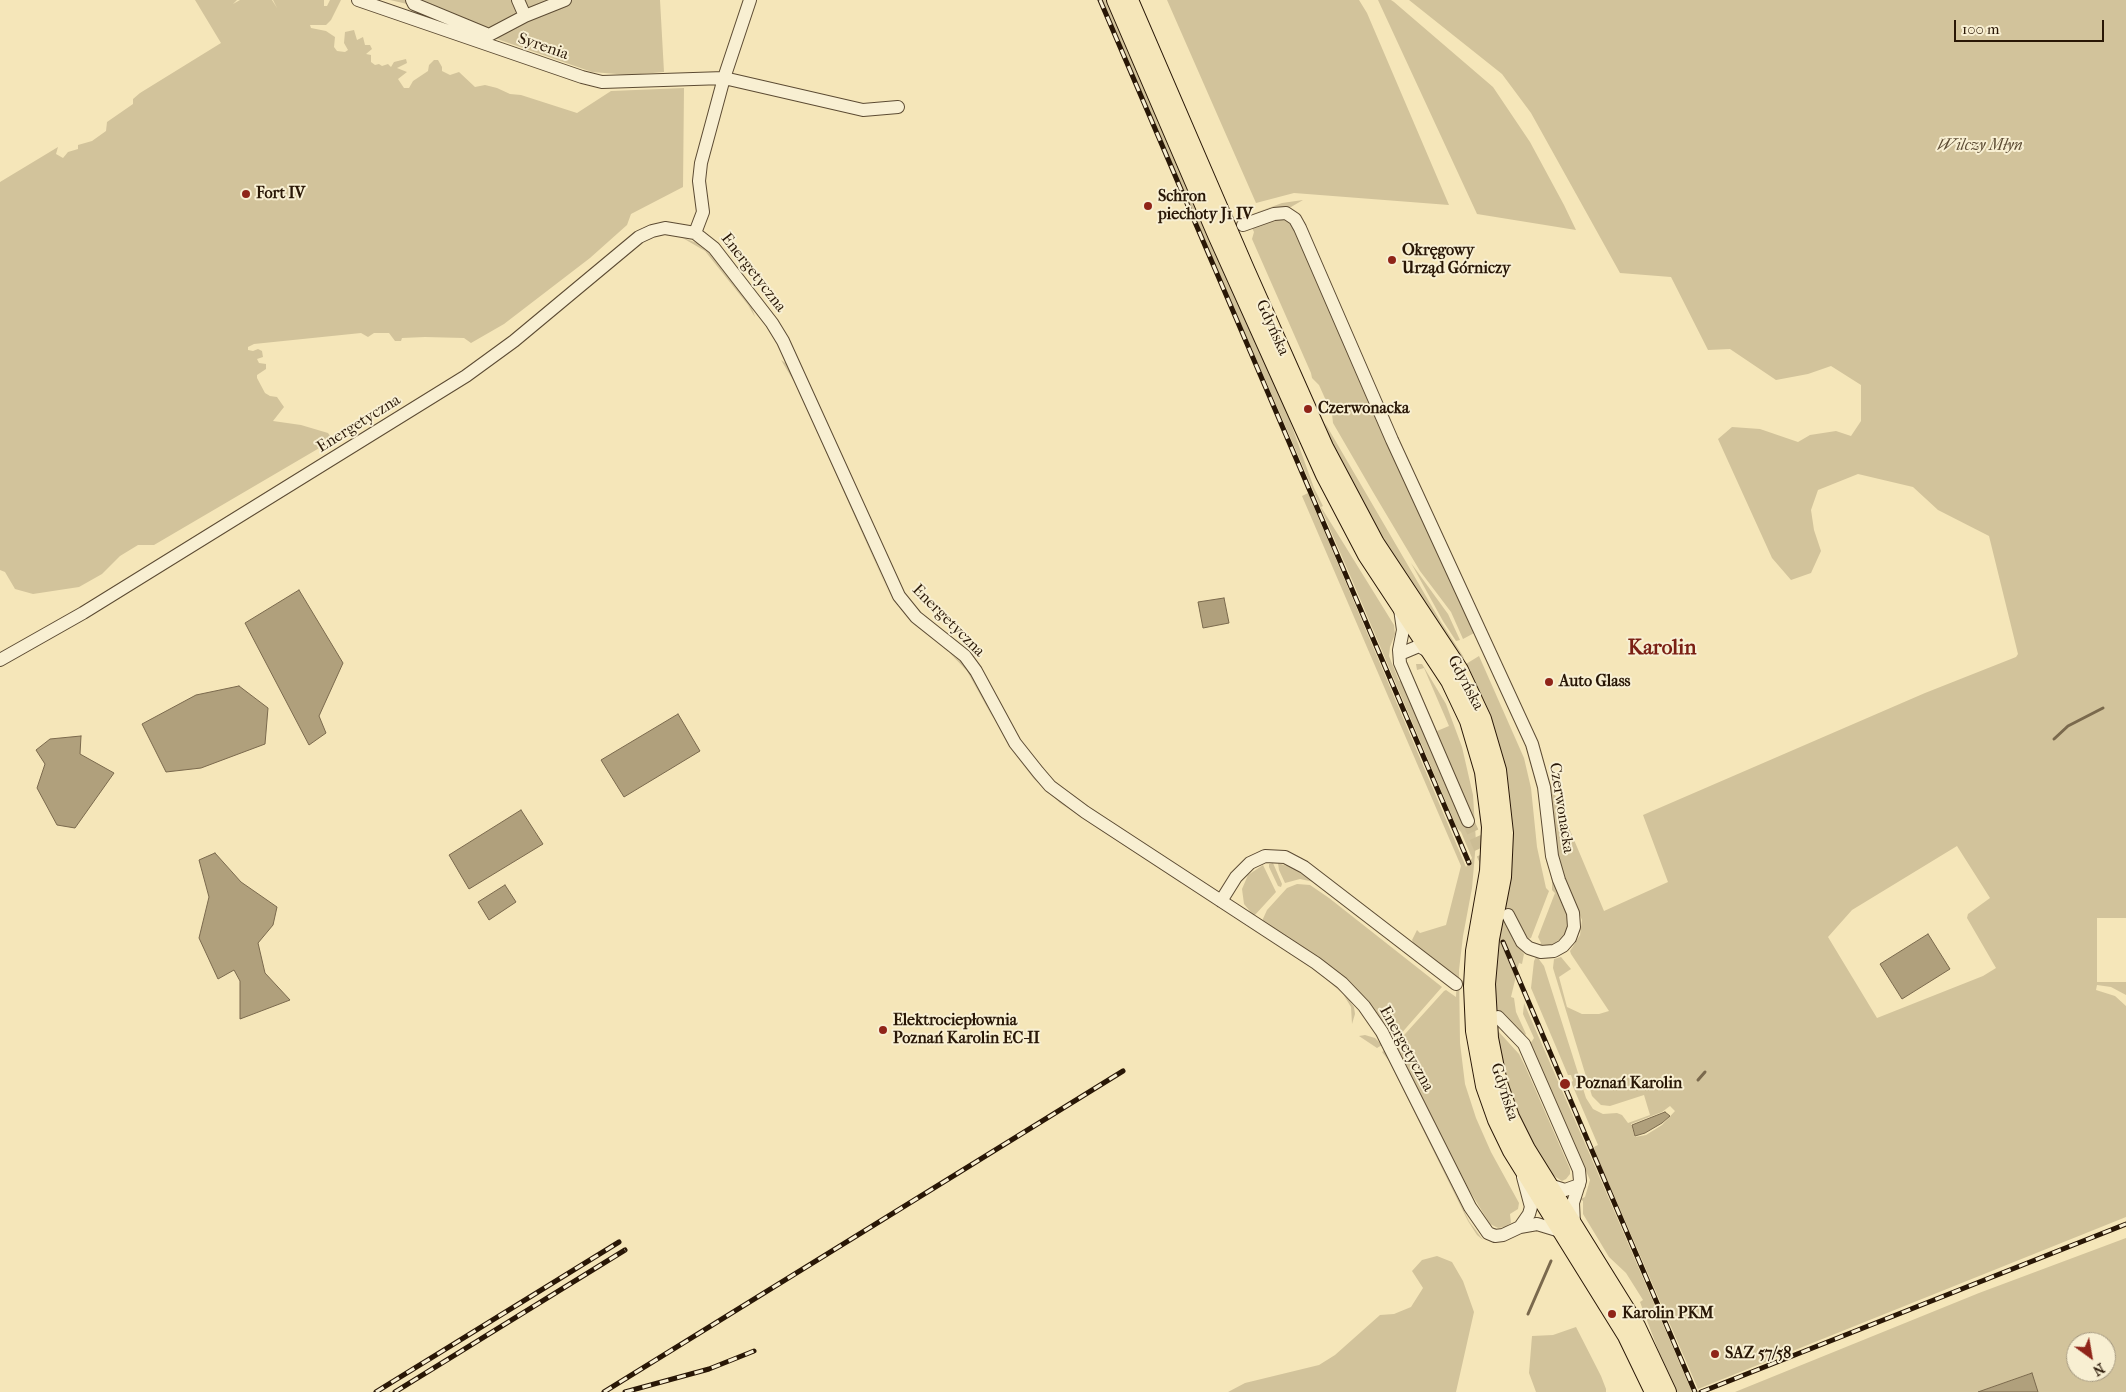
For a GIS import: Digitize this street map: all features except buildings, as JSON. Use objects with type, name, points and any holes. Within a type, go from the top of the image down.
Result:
[{"type":"main road","name":"Gdyńska","points":[[1115,0],[1315,458],[1366,555],[1449,681],[1464,713],[1477,746],[1485,781],[1489,817],[1490,853],[1486,889],[1473,960],[1472,1021],[1479,1065],[1488,1097],[1500,1130],[1520,1168],[1567,1228],[1637,1326],[1668,1392]]},
{"type":"main road","name":"Gdyńska","points":[[1130,0],[1217,204],[1335,467],[1386,558],[1460,670],[1486,727],[1500,779],[1505,833],[1503,877],[1488,966],[1486,993],[1490,1038],[1499,1082],[1508,1108],[1527,1150],[1549,1185],[1567,1228],[1626,1336],[1653,1392]]},
{"type":"street","name":"Syrenia","points":[[358,0],[489,40],[582,77],[602,82],[724,78],[863,110],[898,107]]},
{"type":"street","points":[[412,0],[414,4],[489,40],[525,16],[565,0]]},
{"type":"street","points":[[518,0],[525,16]]},
{"type":"street","points":[[695,233],[704,212],[699,181],[701,163],[724,78],[750,0]]},
{"type":"street","points":[[1217,204],[1243,225],[1242,240],[1246,269]]},
{"type":"street","name":"Czerwonacka","points":[[1243,225],[1274,214],[1286,213],[1295,219],[1392,440],[1532,744],[1544,787],[1551,850],[1559,880],[1573,913],[1574,927],[1570,938],[1563,946],[1549,952],[1537,952],[1522,942],[1508,915]]},
{"type":"street","name":"Energetyczna","points":[[0,660],[99,604],[466,376],[514,341],[639,237],[665,228],[695,233],[714,248],[772,323],[783,341],[899,596],[916,617],[950,643],[970,663],[985,685],[1006,728],[1025,756],[1050,786],[1068,800],[1316,963],[1352,993],[1374,1020],[1390,1046],[1461,1191],[1480,1225],[1488,1233],[1498,1236],[1520,1227],[1540,1224],[1567,1228]]},
{"type":"street","points":[[1400,608],[1403,630],[1399,661],[1468,821]]},
{"type":"street","points":[[1400,654],[1419,646],[1431,653]]},
{"type":"street","points":[[1222,901],[1236,877],[1250,862],[1265,856],[1285,857],[1304,867],[1456,984]]},
{"type":"street","points":[[1498,1017],[1517,1035],[1532,1060],[1580,1170],[1579,1185],[1567,1228]]},
{"type":"street","points":[[1520,1168],[1531,1206],[1529,1214],[1520,1227]]},
{"type":"street","points":[[1549,1185],[1565,1190],[1579,1185]]},
{"type":"green space","points":[[195,0],[237,0],[233,4],[240,0],[272,0],[277,8],[273,0],[324,0],[324,6],[327,6],[330,0],[341,0],[331,20],[326,25],[310,25],[311,28],[326,31],[335,37],[334,47],[337,51],[345,52],[348,50],[344,43],[345,32],[354,30],[357,40],[363,37],[365,45],[370,45],[372,49],[366,54],[371,55],[371,62],[375,65],[379,64],[382,66],[388,64],[391,67],[394,62],[406,59],[407,63],[397,68],[407,72],[398,79],[404,88],[409,88],[413,81],[428,71],[429,65],[434,60],[438,60],[442,71],[450,75],[459,72],[475,87],[485,85],[497,88],[510,94],[521,95],[577,113],[611,91],[684,88],[683,187],[631,214],[627,225],[590,258],[504,324],[471,343],[464,338],[402,338],[401,341],[395,341],[389,333],[374,333],[368,337],[361,333],[254,344],[248,347],[248,350],[258,349],[262,351],[263,357],[257,359],[259,363],[266,364],[266,369],[257,375],[257,378],[265,393],[277,397],[284,407],[273,421],[301,425],[328,433],[333,440],[154,545],[138,545],[120,556],[102,574],[79,587],[33,594],[15,589],[5,572],[0,570],[0,182],[58,147],[56,154],[63,158],[68,152],[78,149],[78,145],[92,141],[106,131],[107,122],[133,104],[133,99],[140,93],[221,43]]},
{"type":"green space","points":[[390,0],[660,0],[664,72],[629,75],[592,72],[497,39],[407,4]]},
{"type":"green space","points":[[1101,0],[1108,0],[1286,410],[1314,488],[1323,506],[1321,507],[1394,625],[1395,634],[1389,656],[1399,681],[1413,676],[1437,731],[1449,726],[1424,668],[1417,670],[1416,664],[1422,664],[1446,704],[1462,747],[1473,795],[1476,842],[1472,888],[1459,970],[1460,1043],[1465,1084],[1476,1118],[1491,1152],[1519,1203],[1518,1209],[1510,1214],[1511,1223],[1505,1227],[1498,1228],[1490,1224],[1466,1185],[1396,1044],[1444,991],[1446,990],[1456,997],[1457,977],[1414,945],[1412,940],[1417,930],[1420,933],[1446,925],[1461,866],[1302,496],[1308,493],[1466,867],[1472,858],[1461,832],[1457,828]]},
{"type":"green space","points":[[1167,0],[1359,0],[1367,13],[1449,205],[1294,193],[1256,203]]},
{"type":"green space","points":[[1378,0],[1391,0],[1394,2],[1493,87],[1530,142],[1576,230],[1477,214]]},
{"type":"green space","name":"Wilczy Młyn","points":[[1409,0],[2126,0],[2126,918],[2097,918],[2097,982],[2126,982],[2126,995],[2111,987],[2097,985],[2096,990],[2115,996],[2126,1006],[2126,1217],[1698,1389],[1596,1154],[1594,1147],[1598,1145],[1571,1082],[1573,1081],[1571,1075],[1568,1075],[1531,988],[1536,957],[1544,966],[1586,1098],[1593,1109],[1603,1114],[1617,1113],[1622,1115],[1628,1123],[1650,1115],[1644,1095],[1610,1106],[1601,1105],[1592,1096],[1553,968],[1554,959],[1561,957],[1571,969],[1559,977],[1567,1007],[1582,1014],[1599,1014],[1609,1011],[1570,951],[1580,935],[1582,920],[1561,870],[1554,841],[1550,792],[1552,783],[1553,790],[1604,911],[1668,882],[1643,815],[1925,693],[2016,657],[2018,654],[1989,536],[1938,510],[1913,487],[1858,474],[1818,490],[1811,510],[1814,530],[1821,551],[1811,573],[1791,580],[1772,558],[1718,439],[1732,427],[1760,429],[1798,442],[1810,435],[1836,431],[1851,436],[1861,421],[1861,385],[1831,366],[1808,374],[1776,380],[1730,349],[1708,350],[1671,277],[1620,273],[1531,113],[1502,74]],"holes":[[[1957,846],[1990,898],[1968,914],[1967,918],[1996,968],[1983,976],[1877,1018],[1828,937],[1852,910]],[[1670,1106],[1675,1111],[1662,1125],[1646,1135],[1635,1137],[1631,1124],[1662,1112]]]},
{"type":"green space","points":[[1303,200],[1291,207],[1276,208],[1247,217],[1282,203]]},
{"type":"green space","points":[[1274,219],[1284,219],[1292,223],[1476,632],[1463,639],[1451,612],[1420,571],[1333,423],[1332,414],[1319,385],[1312,378],[1252,239],[1254,232],[1252,228]]},
{"type":"green space","points":[[681,237],[697,243],[711,255],[752,308],[755,317],[748,305],[705,251]]},
{"type":"green space","points":[[781,360],[787,364],[801,391],[893,602],[796,385]]},
{"type":"green space","points":[[1325,423],[1466,664],[1479,656],[1524,758],[1531,788],[1537,847],[1546,888],[1549,891],[1531,938],[1528,939],[1512,910],[1505,920],[1515,943],[1524,954],[1522,964],[1519,963],[1517,970],[1504,940],[1501,944],[1516,976],[1511,997],[1514,998],[1516,1012],[1526,1034],[1499,1010],[1498,1031],[1519,1054],[1570,1169],[1570,1174],[1562,1181],[1551,1174],[1536,1152],[1510,1097],[1498,1049],[1493,980],[1511,847],[1390,552],[1333,447]]},
{"type":"green space","points":[[1411,563],[1448,614],[1460,640],[1456,641],[1443,621]]},
{"type":"green space","points":[[949,652],[961,662],[976,682],[993,718],[967,671]]},
{"type":"green space","points":[[1007,744],[1035,778],[1061,802],[1182,881],[1181,883],[1060,803],[1034,779]]},
{"type":"green space","points":[[1525,744],[1531,755],[1568,916],[1568,927],[1562,938],[1551,945],[1545,946],[1540,945],[1538,937],[1555,893],[1552,890],[1552,881],[1544,846],[1538,787]]},
{"type":"green space","points":[[1273,863],[1282,884],[1281,887],[1278,886],[1269,867],[1269,864]]},
{"type":"green space","points":[[1278,863],[1293,868],[1314,882],[1300,879],[1285,883]]},
{"type":"green space","points":[[1263,865],[1276,892],[1254,916],[1244,904],[1242,889],[1248,875]]},
{"type":"green space","points":[[1297,884],[1310,885],[1329,898],[1442,987],[1399,1036],[1393,1039],[1376,1013],[1343,976],[1314,954],[1262,921],[1267,910],[1287,888]]},
{"type":"green space","points":[[1256,931],[1318,971],[1344,993],[1354,1007],[1355,1014],[1352,1024],[1351,1007],[1343,994],[1318,972]]},
{"type":"green space","points":[[1524,1003],[1692,1392],[1674,1392],[1640,1302],[1643,1300],[1626,1273],[1609,1257],[1583,1214],[1583,1201],[1580,1199],[1585,1197],[1590,1180],[1530,1044],[1534,1038],[1523,1014]]},
{"type":"green space","points":[[1365,1035],[1375,1038],[1382,1045],[1377,1048],[1359,1036]]},
{"type":"green space","points":[[1385,1050],[1469,1221],[1483,1240],[1477,1235],[1468,1221],[1389,1061],[1382,1052]]},
{"type":"green space","points":[[2126,1238],[2126,1392],[2038,1392],[2031,1373],[1978,1392],[1735,1392],[1979,1293]]},
{"type":"green space","points":[[1437,1256],[1452,1262],[1463,1281],[1474,1312],[1456,1392],[1228,1392],[1245,1383],[1319,1365],[1335,1355],[1380,1315],[1394,1314],[1411,1307],[1423,1288],[1412,1271],[1422,1260]]},
{"type":"green space","points":[[1576,1327],[1601,1376],[1606,1392],[1536,1392],[1529,1373],[1532,1336],[1553,1335]]},
{"type":"shaded area","points":[[299,590],[343,663],[319,716],[326,733],[309,745],[245,623]]},
{"type":"shaded area","points":[[1224,598],[1229,623],[1203,628],[1198,602]]},
{"type":"shaded area","points":[[239,686],[268,708],[265,744],[201,768],[166,772],[142,724],[196,695]]},
{"type":"shaded area","points":[[678,714],[700,751],[624,797],[601,760]]},
{"type":"shaded area","points":[[81,736],[80,754],[114,773],[75,828],[57,825],[37,788],[45,764],[36,750],[50,739]]},
{"type":"shaded area","points":[[521,810],[543,844],[469,889],[449,855]]},
{"type":"shaded area","points":[[215,853],[241,882],[277,907],[273,925],[258,943],[265,973],[290,1000],[240,1019],[240,981],[234,970],[218,979],[199,938],[209,897],[199,860]]},
{"type":"shaded area","points":[[505,885],[516,902],[489,920],[478,902]]},
{"type":"shaded area","points":[[1928,934],[1950,969],[1902,999],[1880,964]]},
{"type":"shaded area","points":[[1665,1112],[1670,1116],[1662,1123],[1645,1133],[1635,1136],[1632,1125]]},
{"type":"shaded area","points":[[2032,1373],[2038,1392],[1978,1392]]},
{"type":"waterway","points":[[2054,739],[2068,726],[2103,708]]},
{"type":"waterway","points":[[1698,1080],[1705,1072]]},
{"type":"waterway","points":[[1528,1314],[1551,1261]]},
{"type":"tunnel","points":[[1468,821],[1488,867]]},
{"type":"railway","points":[[1100,0],[1469,863]]},
{"type":"railway","points":[[1503,942],[1695,1392]]},
{"type":"railway","points":[[604,1392],[1123,1071]]},
{"type":"railway","points":[[1701,1392],[2126,1224]]},
{"type":"railway","points":[[376,1392],[619,1242]]},
{"type":"railway","points":[[395,1392],[625,1250]]},
{"type":"railway","points":[[625,1392],[709,1369],[754,1351]]},
{"type":"place","name":"Fort IV","points":[[246,194]]},
{"type":"place","name":"Schron piechoty J1 IV","points":[[1148,206]]},
{"type":"place","name":"Okręgowy Urząd Górniczy","points":[[1392,260]]},
{"type":"place","name":"Czerwonacka","points":[[1308,409]]},
{"type":"place","name":"Auto Glass","points":[[1549,682]]},
{"type":"place","name":"Elektrociepłownia Poznań Karolin EC-II","points":[[883,1030]]},
{"type":"place","name":"Poznań Karolin","points":[[1565,1084]]},
{"type":"place","name":"Karolin PKM","points":[[1612,1314]]},
{"type":"place","name":"SAZ 57/58","points":[[1715,1354]]},
{"type":"district","name":"Karolin","points":[[1662,649]]}]
